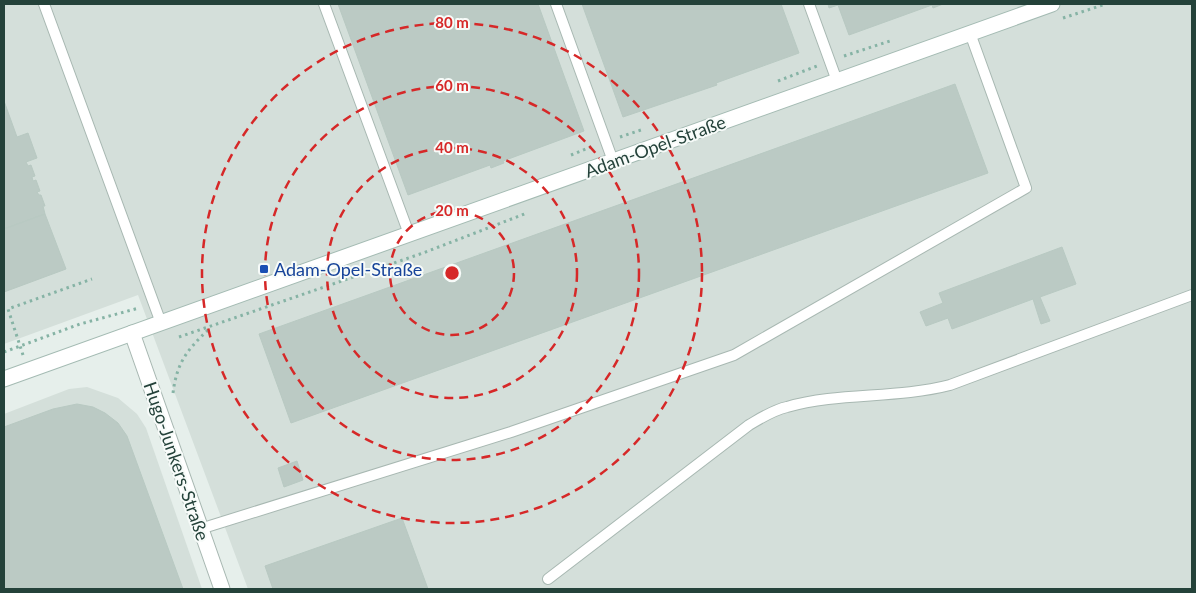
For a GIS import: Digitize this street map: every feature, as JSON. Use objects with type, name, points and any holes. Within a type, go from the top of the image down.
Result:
[{"type":"main road","name":"Adam-Opel-Straße","points":[[4,378],[1052,4]]},
{"type":"main road","name":"Hugo-Junkers-Straße","points":[[132,333],[222,589]]},
{"type":"lane","points":[[44,4],[161,323]]},
{"type":"lane","points":[[324,4],[409,234]]},
{"type":"lane","points":[[556,4],[613,161]]},
{"type":"lane","points":[[809,4],[837,81]]},
{"type":"lane","points":[[200,529],[511,432],[734,354],[1026,188],[970,33]]},
{"type":"lane","points":[[548,579],[736,434],[768,414],[805,402],[908,394],[950,385],[1192,295]]},
{"type":"path","points":[[30,369],[19,346],[8,309],[92,279]]},
{"type":"path","points":[[173,399],[176,375],[186,351],[210,328]]},
{"type":"shaded area","points":[[4,4],[1192,4],[1192,589],[248,589],[138,295],[4,344]]},
{"type":"shaded area","points":[[87,387],[118,398],[137,414],[146,428],[202,589],[4,589],[4,414],[69,389]]},
{"type":"building","points":[[338,4],[538,4],[584,131],[503,161],[504,163],[491,168],[490,165],[408,195]]},
{"type":"building","points":[[582,4],[781,4],[799,53],[716,83],[717,85],[623,117]]},
{"type":"building","points":[[828,4],[943,4],[933,8],[932,5],[849,35],[838,5],[829,8]]},
{"type":"building","points":[[955,84],[988,173],[291,423],[259,334]]},
{"type":"building","points":[[4,101],[17,137],[28,133],[37,158],[26,162],[28,166],[31,165],[35,176],[32,177],[33,181],[36,180],[40,191],[37,192],[41,195],[45,206],[43,206],[45,214],[4,229]]},
{"type":"building","points":[[45,214],[66,269],[4,292],[4,229]]},
{"type":"building","points":[[1062,247],[1076,284],[1040,297],[1050,321],[1041,324],[1033,299],[952,329],[948,318],[926,326],[920,312],[943,303],[939,293]]},
{"type":"building","points":[[77,404],[93,407],[105,413],[118,423],[127,436],[183,589],[4,589],[4,427],[53,409]]},
{"type":"building","points":[[297,461],[303,480],[284,487],[278,468]]},
{"type":"building","points":[[402,518],[428,589],[273,589],[265,566]]},
{"type":"place","name":"Adam-Opel-Straße","points":[[264,269]]}]
